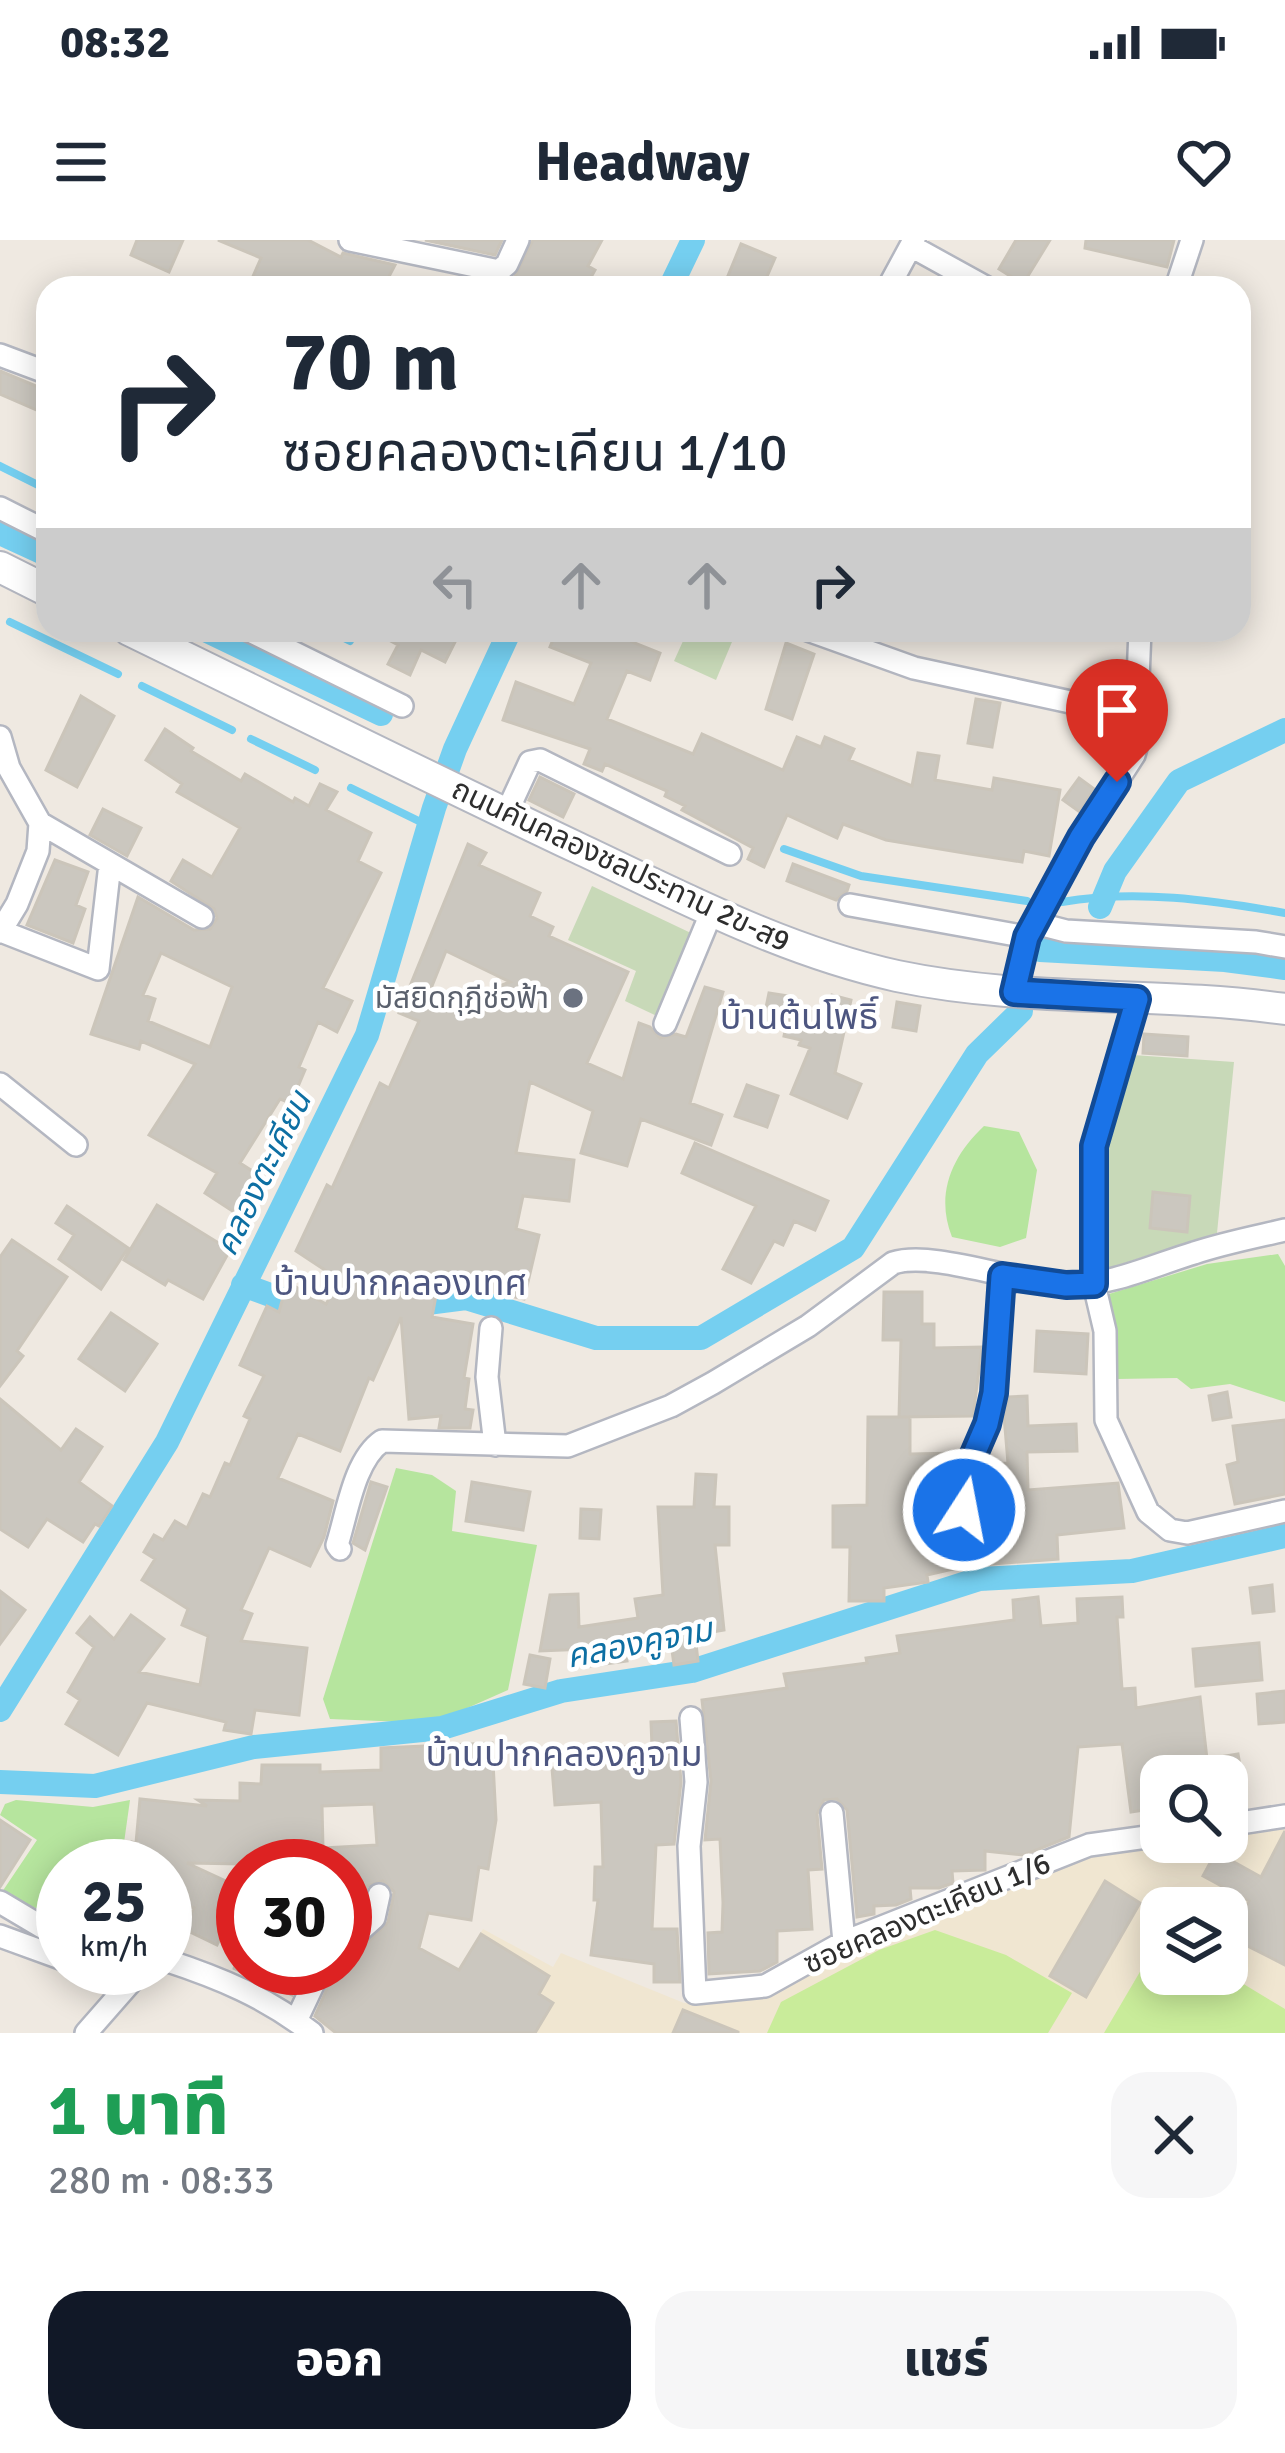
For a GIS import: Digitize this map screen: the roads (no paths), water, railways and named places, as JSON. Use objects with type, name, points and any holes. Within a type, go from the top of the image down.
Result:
[{"type":"street","points":[[350,240],[499,271],[507,265],[518,240]]},
{"type":"street","points":[[1180,276],[1192,240]]},
{"type":"street","points":[[894,276],[912,243],[967,276]]},
{"type":"street","points":[[0,355],[36,369]]},
{"type":"street","points":[[0,508],[36,526]]},
{"type":"street","points":[[2,574],[36,587]]},
{"type":"street","name":"ถนนคันคลองชลประทาน 2ข-ส9","points":[[154,642],[756,932],[841,961],[899,976],[1014,992],[1222,1000],[1285,1009]]},
{"type":"street","points":[[272,642],[402,706]]},
{"type":"street","points":[[841,642],[914,668],[1144,718]]},
{"type":"street","points":[[1014,992],[1031,930],[1081,837],[1134,755],[1144,718],[1138,679],[1140,642]]},
{"type":"street","points":[[0,737],[9,768],[40,824],[202,916]]},
{"type":"street","points":[[496,809],[530,762],[540,760],[730,854]]},
{"type":"street","points":[[40,824],[38,851],[17,904],[0,931],[98,969],[110,864]]},
{"type":"street","points":[[850,905],[1031,930],[1285,947]]},
{"type":"street","points":[[665,1024],[712,911]]},
{"type":"street","points":[[1137,999],[1094,1146],[1094,1284],[1105,1331],[1106,1420],[1148,1512],[1170,1530],[1187,1533],[1285,1511]]},
{"type":"street","points":[[0,1084],[76,1145]]},
{"type":"street","points":[[340,1549],[337,1545],[371,1449],[382,1441],[568,1446],[671,1406],[808,1326],[893,1263],[909,1258],[1066,1285],[1094,1284],[1285,1230]]},
{"type":"street","points":[[964,1510],[968,1468],[994,1393],[1002,1276]]},
{"type":"street","points":[[491,1328],[487,1377],[496,1445]]},
{"type":"street","name":"ซอยคลองตะเคียน 1/6","points":[[691,1718],[696,1782],[689,1846],[695,1994],[765,1986],[844,1942],[1089,1845],[1140,1837]]},
{"type":"street","points":[[832,1813],[844,1942]]},
{"type":"street","points":[[1248,1822],[1285,1816]]},
{"type":"street","points":[[372,1920],[379,1895]]},
{"type":"street","points":[[0,1903],[36,1924]]},
{"type":"street","points":[[0,1936],[36,1949]]},
{"type":"street","points":[[192,1969],[228,1980],[304,2027],[313,1995]]},
{"type":"street","points":[[86,2033],[119,1995]]},
{"type":"waterway","name":"คลองตะเคียน","points":[[676,276],[693,240]]},
{"type":"waterway","points":[[0,466],[36,484]]},
{"type":"waterway","points":[[0,533],[36,550]]},
{"type":"waterway","points":[[10,622],[36,635]]},
{"type":"waterway","points":[[52,642],[118,674]]},
{"type":"waterway","points":[[230,642],[381,714]]},
{"type":"waterway","name":"คลองตะเคียน","points":[[0,1710],[167,1442],[367,1035],[434,808],[455,749],[504,642]]},
{"type":"waterway","points":[[142,686],[232,730]]},
{"type":"waterway","points":[[1100,907],[1115,871],[1179,781],[1285,730]]},
{"type":"waterway","points":[[251,739],[315,770]]},
{"type":"waterway","points":[[351,788],[429,826]]},
{"type":"waterway","points":[[784,849],[861,876],[1027,901]]},
{"type":"waterway","points":[[1062,902],[1145,896],[1285,913]]},
{"type":"waterway","points":[[1040,950],[1285,968]]},
{"type":"waterway","points":[[404,1306],[466,1298],[596,1338],[701,1338],[853,1248],[977,1054],[1021,1011]]},
{"type":"waterway","points":[[243,1285],[309,1305]]},
{"type":"waterway","name":"คลองคูจาม","points":[[0,1782],[95,1786],[254,1747],[442,1728],[561,1691],[692,1671],[979,1579],[1132,1571],[1285,1536]]},
{"type":"place","name":"มัสยิดกุฎีช่อฟ้า","points":[[573,998]]},
{"type":"district","name":"บ้านต้นโพธิ์","points":[[799,1016]]},
{"type":"district","name":"บ้านปากคลองเทศ","points":[[400,1282]]},
{"type":"district","name":"บ้านปากคลองคูจาม","points":[[564,1753]]}]
